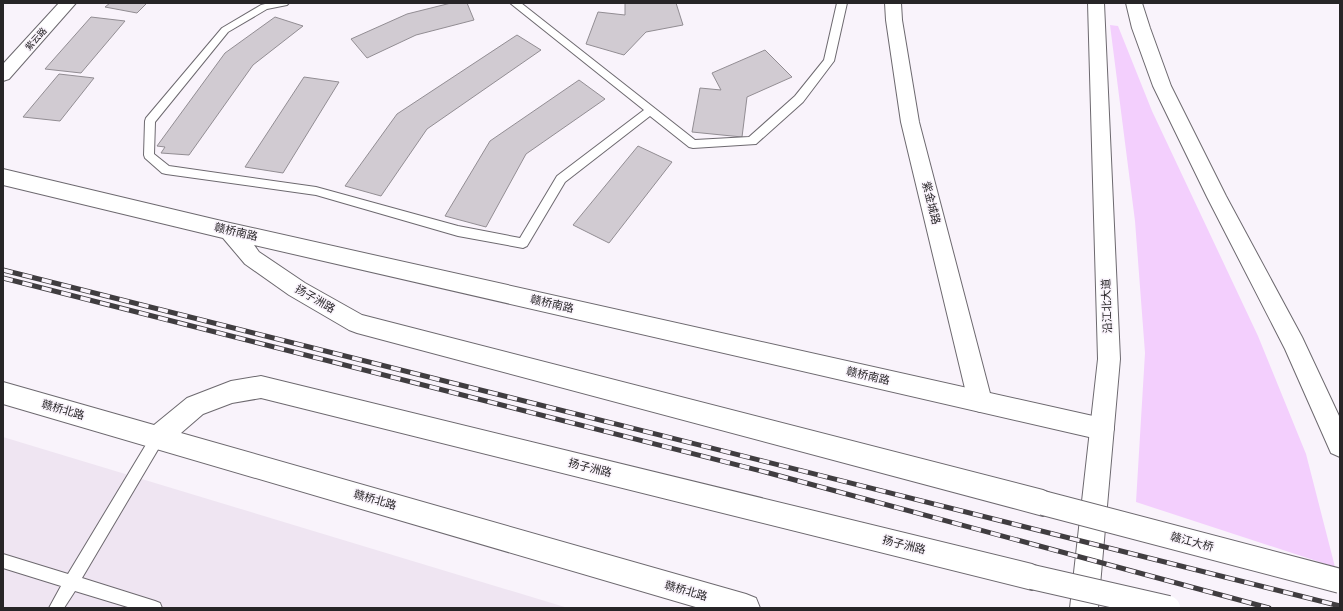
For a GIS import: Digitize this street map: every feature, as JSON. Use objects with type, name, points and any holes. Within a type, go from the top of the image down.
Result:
[{"type":"main road","name":"紫云路","points":[[3,75],[68,3]]},
{"type":"main road","name":"紫金城路","points":[[893,3],[894,20],[910,122],[980,401]]},
{"type":"main road","name":"沿江北大道","points":[[1084,608],[1109,360],[1096,3]]},
{"type":"main road","points":[[1134,3],[1141,28],[1162,86],[1217,197],[1294,344],[1340,444]]},
{"type":"main road","name":"赣桥南路","points":[[3,176],[230,231],[1102,429]]},
{"type":"main road","name":"扬子洲路","points":[[230,231],[252,258],[297,289],[357,323],[1043,502]]},
{"type":"main road","name":"扬子洲路","points":[[158,437],[195,406],[231,392],[261,387],[1032,577],[1168,608]]},
{"type":"main road","name":"赣桥北路","points":[[3,393],[746,608]]},
{"type":"main road","name":"赣江大桥","points":[[1043,502],[1340,581]]},
{"type":"lane","points":[[284,3],[264,7],[225,30],[150,121],[149,155],[166,170],[316,191],[458,231],[523,243],[561,179],[651,110]]},
{"type":"lane","points":[[515,3],[693,144],[752,141],[799,99],[829,61],[842,3]]},
{"type":"lane","points":[[56,608],[158,437]]},
{"type":"lane","points":[[3,561],[155,608]]},
{"type":"shaded area","points":[[1110,25],[1118,26],[1152,111],[1258,336],[1306,454],[1335,567],[1136,502],[1145,353],[1135,221]]},
{"type":"shaded area","points":[[3,437],[568,608],[3,608]]},
{"type":"building","points":[[110,3],[147,3],[137,13],[105,7]]},
{"type":"building","points":[[451,3],[467,3],[474,20],[416,35],[367,58],[351,39],[407,14]]},
{"type":"building","points":[[625,3],[676,3],[683,25],[646,32],[624,55],[586,44],[598,12],[625,15]]},
{"type":"building","points":[[91,17],[125,21],[81,73],[45,69]]},
{"type":"building","points":[[275,17],[303,26],[253,65],[189,155],[161,153],[165,147],[157,146],[225,53]]},
{"type":"building","points":[[517,35],[541,50],[427,129],[381,196],[345,186],[397,114]]},
{"type":"building","points":[[765,50],[792,77],[747,97],[742,137],[692,132],[700,88],[721,90],[712,73]]},
{"type":"building","points":[[59,74],[94,78],[60,121],[23,117]]},
{"type":"building","points":[[304,77],[339,82],[283,173],[245,167]]},
{"type":"building","points":[[579,80],[605,99],[526,154],[486,227],[445,216],[490,141]]},
{"type":"building","points":[[638,146],[672,162],[609,243],[573,225]]},
{"type":"railway","points":[[3,270],[1340,606]]},
{"type":"railway","points":[[3,278],[769,473],[1269,608]]}]
